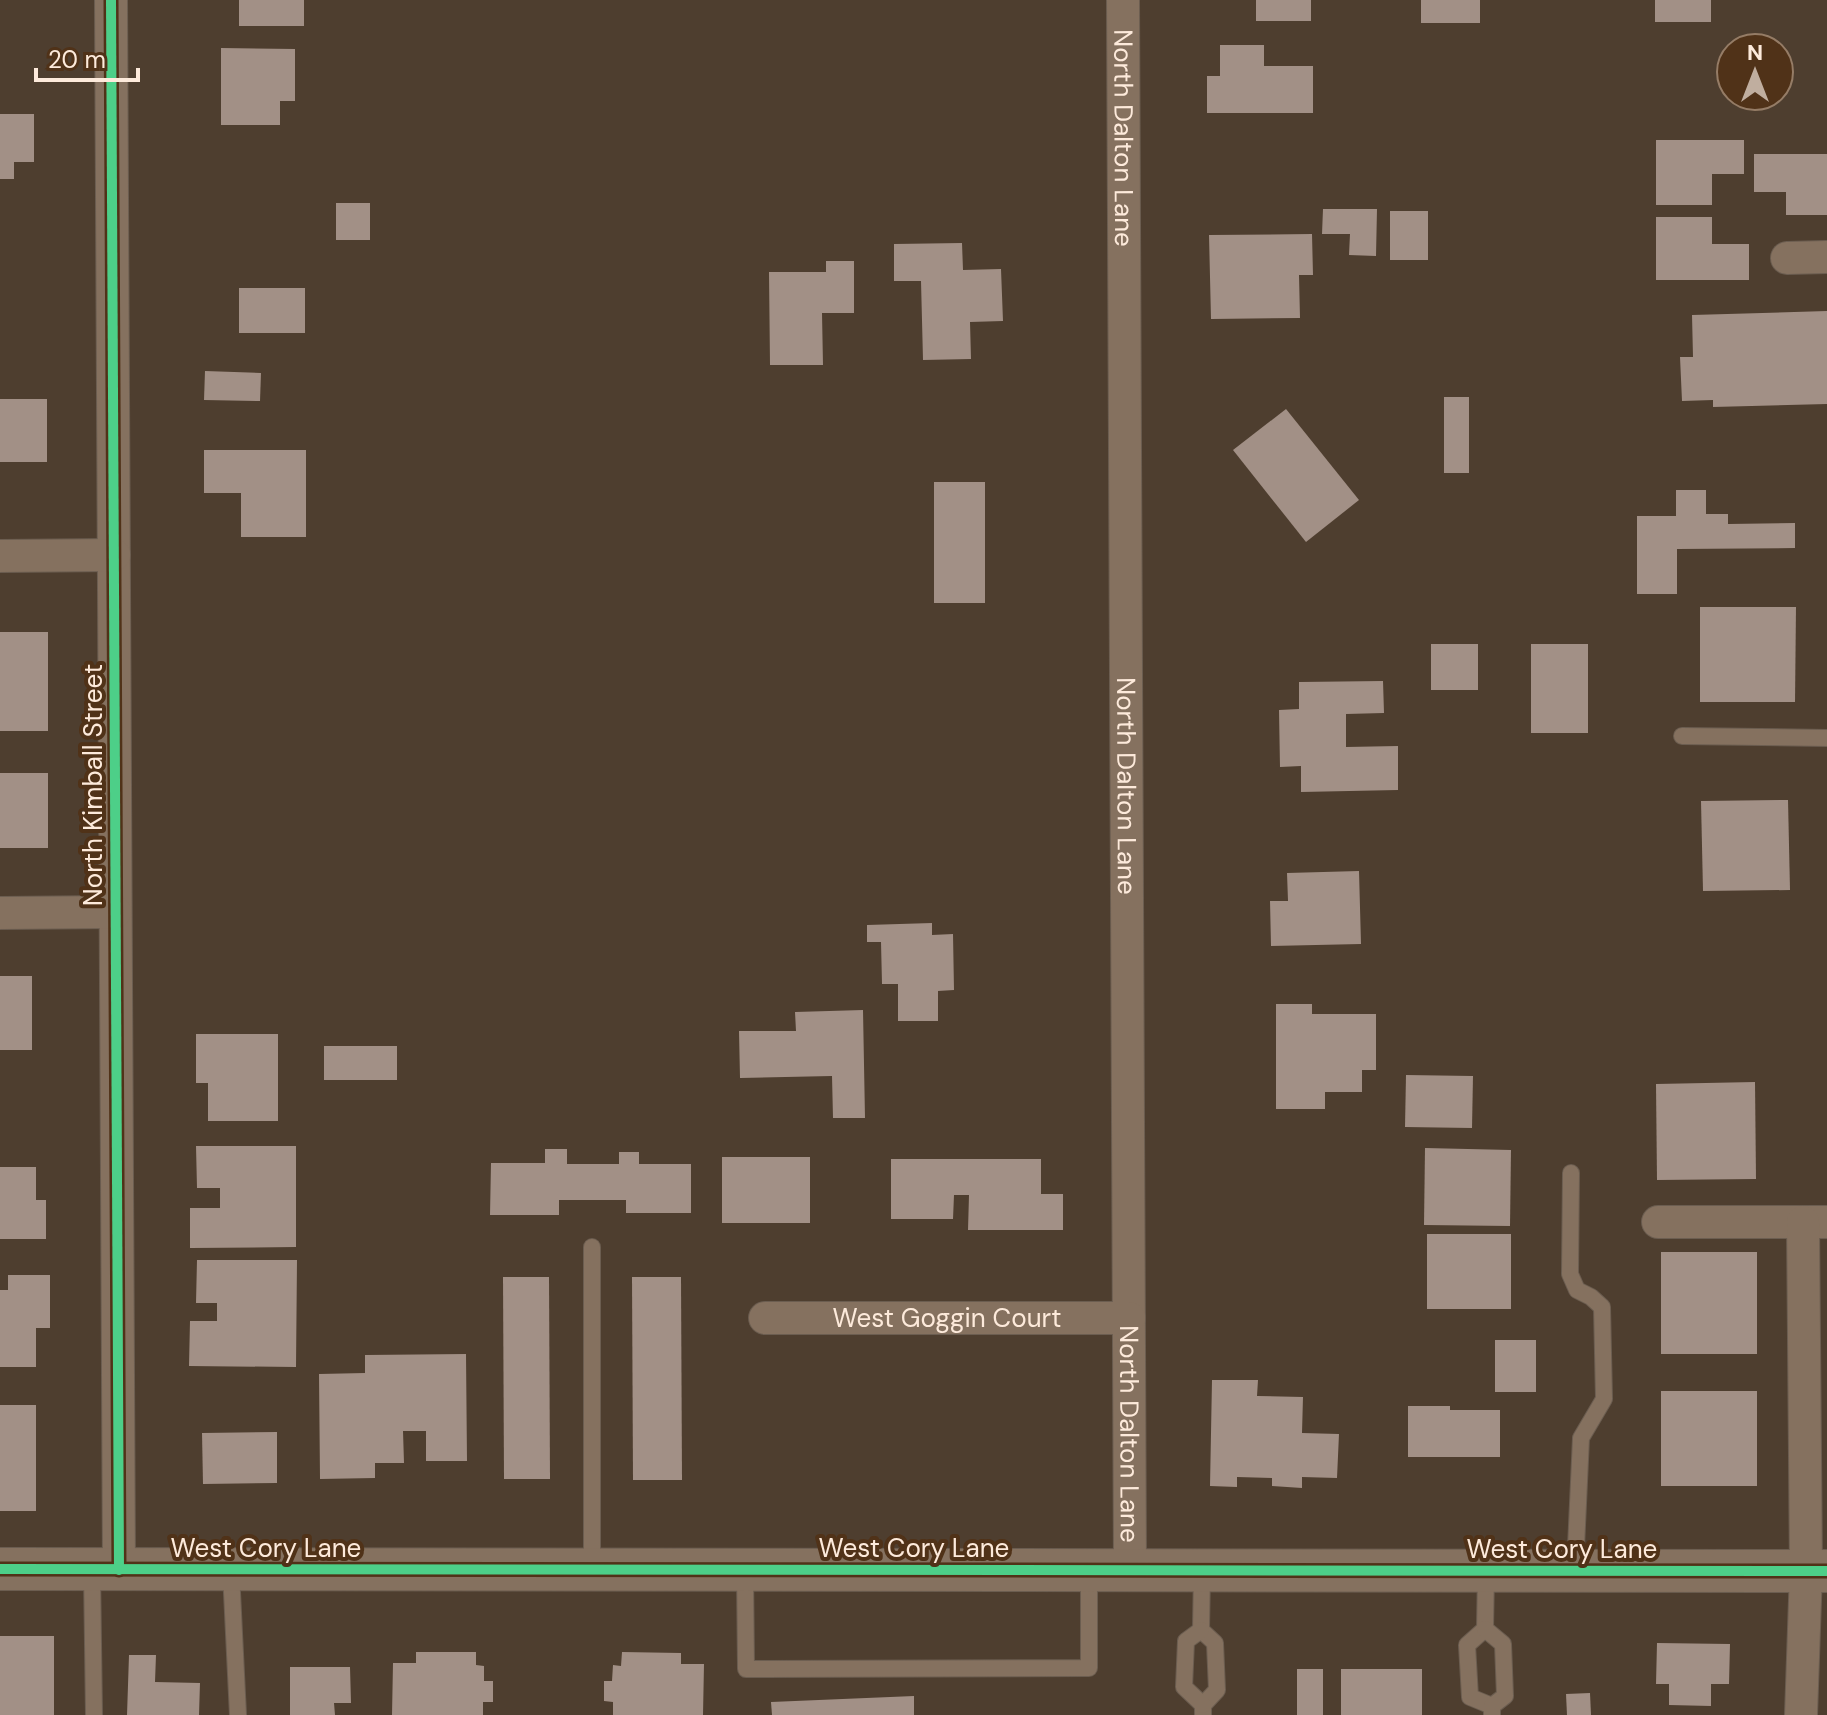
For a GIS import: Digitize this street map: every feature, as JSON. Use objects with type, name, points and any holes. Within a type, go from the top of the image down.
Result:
[{"type":"street","name":"North Kimball Street","points":[[105,1570],[115,912],[111,0]]},
{"type":"street","name":"North Dalton Lane","points":[[1123,0],[1130,1570]]},
{"type":"street","points":[[1787,258],[1827,257]]},
{"type":"street","points":[[0,556],[114,555]]},
{"type":"street","points":[[0,913],[115,912]]},
{"type":"street","points":[[1658,1222],[1815,1222],[1816,1571],[1801,1715]]},
{"type":"street","name":"West Goggin Court","points":[[765,1318],[1129,1318]]},
{"type":"street","name":"West Cory Lane","points":[[0,1569],[1816,1571]]},
{"type":"lane","points":[[1682,736],[1827,738]]},
{"type":"lane","points":[[1571,1173],[1570,1274],[1577,1290],[1602,1307],[1604,1399],[1581,1438],[1575,1571]]},
{"type":"lane","points":[[592,1247],[592,1570]]},
{"type":"lane","points":[[94,1715],[105,1570]]},
{"type":"lane","points":[[231,1570],[238,1715]]},
{"type":"lane","points":[[745,1570],[746,1669],[1089,1668],[1089,1571]]},
{"type":"lane","points":[[1201,1630],[1186,1641],[1184,1687],[1203,1710],[1217,1690],[1215,1643],[1201,1630],[1202,1571]]},
{"type":"lane","points":[[1485,1629],[1503,1644],[1505,1696],[1492,1710],[1470,1697],[1467,1645],[1485,1629],[1486,1571]]},
{"type":"building","points":[[239,0],[304,0],[304,26],[239,26]]},
{"type":"building","points":[[1256,0],[1311,0],[1311,21],[1256,21]]},
{"type":"building","points":[[1421,0],[1480,0],[1480,23],[1421,23]]},
{"type":"building","points":[[1655,0],[1711,0],[1711,22],[1655,22]]},
{"type":"building","points":[[1220,45],[1264,45],[1264,66],[1313,66],[1313,113],[1207,113],[1207,76],[1220,76]]},
{"type":"building","points":[[221,48],[295,49],[295,101],[280,101],[280,125],[221,125]]},
{"type":"building","points":[[0,114],[34,114],[34,162],[14,162],[14,179],[0,179]]},
{"type":"building","points":[[1656,140],[1744,140],[1744,174],[1712,174],[1712,205],[1656,205]]},
{"type":"building","points":[[1754,154],[1827,154],[1827,215],[1786,215],[1786,192],[1754,192]]},
{"type":"building","points":[[336,203],[370,203],[370,240],[336,240]]},
{"type":"building","points":[[1323,209],[1377,209],[1376,256],[1349,255],[1350,234],[1322,234]]},
{"type":"building","points":[[1390,211],[1428,211],[1428,260],[1390,260]]},
{"type":"building","points":[[1656,217],[1712,217],[1712,244],[1749,244],[1749,280],[1656,280]]},
{"type":"building","points":[[1312,234],[1313,275],[1299,275],[1300,318],[1211,319],[1209,235]]},
{"type":"building","points":[[962,243],[963,270],[1001,269],[1003,321],[970,322],[971,359],[923,360],[921,281],[894,281],[894,244]]},
{"type":"building","points":[[826,261],[854,261],[854,313],[822,313],[823,365],[770,365],[769,272],[826,272]]},
{"type":"building","points":[[239,288],[305,288],[305,333],[239,333]]},
{"type":"building","points":[[1827,311],[1827,404],[1713,407],[1713,400],[1682,401],[1680,357],[1693,357],[1692,315]]},
{"type":"building","points":[[205,371],[261,373],[260,401],[204,400]]},
{"type":"building","points":[[1444,397],[1469,397],[1469,473],[1444,473]]},
{"type":"building","points":[[0,399],[47,399],[47,462],[0,462]]},
{"type":"building","points":[[1286,409],[1359,500],[1306,542],[1233,450]]},
{"type":"building","points":[[204,450],[306,450],[306,537],[241,537],[241,493],[204,493]]},
{"type":"building","points":[[934,482],[985,482],[985,603],[934,603]]},
{"type":"building","points":[[1676,490],[1706,490],[1706,514],[1728,514],[1728,524],[1795,523],[1795,548],[1677,549],[1677,594],[1637,594],[1637,516],[1676,516]]},
{"type":"building","points":[[1700,607],[1796,607],[1795,702],[1700,702]]},
{"type":"building","points":[[0,632],[48,632],[48,731],[0,731]]},
{"type":"building","points":[[1431,644],[1478,644],[1478,690],[1431,690]]},
{"type":"building","points":[[1531,644],[1588,644],[1588,733],[1531,733]]},
{"type":"building","points":[[1383,681],[1384,713],[1346,714],[1346,747],[1398,746],[1398,790],[1301,792],[1301,766],[1280,767],[1279,710],[1299,709],[1299,682]]},
{"type":"building","points":[[0,773],[48,773],[48,848],[0,848]]},
{"type":"building","points":[[1788,800],[1790,890],[1703,891],[1701,801]]},
{"type":"building","points":[[1359,871],[1361,944],[1271,946],[1270,901],[1288,901],[1287,873]]},
{"type":"building","points":[[932,923],[932,935],[953,934],[954,990],[938,991],[938,1021],[898,1021],[898,984],[882,984],[881,942],[867,942],[867,925]]},
{"type":"building","points":[[0,976],[32,976],[32,1050],[0,1050]]},
{"type":"building","points":[[1276,1004],[1312,1004],[1312,1014],[1376,1014],[1376,1070],[1362,1070],[1362,1092],[1325,1092],[1325,1109],[1276,1109]]},
{"type":"building","points":[[863,1010],[865,1118],[833,1118],[832,1076],[740,1078],[739,1031],[796,1031],[795,1012]]},
{"type":"building","points":[[196,1034],[278,1034],[278,1121],[208,1121],[208,1083],[196,1083]]},
{"type":"building","points":[[324,1046],[397,1046],[397,1080],[324,1080]]},
{"type":"building","points":[[1406,1075],[1473,1076],[1472,1128],[1405,1127]]},
{"type":"building","points":[[1755,1082],[1756,1179],[1657,1180],[1656,1084]]},
{"type":"building","points":[[196,1146],[296,1146],[296,1247],[190,1248],[190,1208],[220,1208],[220,1188],[197,1188]]},
{"type":"building","points":[[1425,1148],[1511,1150],[1510,1226],[1424,1225]]},
{"type":"building","points":[[545,1149],[567,1149],[567,1164],[619,1164],[619,1152],[639,1152],[639,1164],[691,1164],[691,1213],[626,1213],[626,1200],[559,1200],[559,1215],[490,1215],[491,1163],[545,1163]]},
{"type":"building","points":[[722,1157],[810,1157],[810,1223],[722,1223]]},
{"type":"building","points":[[891,1159],[1041,1159],[1041,1194],[1063,1194],[1063,1230],[968,1230],[969,1195],[954,1195],[953,1219],[891,1219]]},
{"type":"building","points":[[0,1167],[36,1167],[36,1200],[46,1200],[46,1239],[0,1239]]},
{"type":"building","points":[[1427,1234],[1511,1234],[1511,1309],[1427,1309]]},
{"type":"building","points":[[1661,1252],[1757,1252],[1757,1354],[1661,1354]]},
{"type":"building","points":[[197,1260],[297,1260],[296,1367],[189,1366],[190,1321],[217,1321],[217,1303],[196,1303]]},
{"type":"building","points":[[8,1275],[50,1275],[50,1328],[36,1328],[36,1367],[0,1367],[0,1290],[8,1290]]},
{"type":"building","points":[[503,1277],[549,1277],[550,1479],[504,1479]]},
{"type":"building","points":[[632,1277],[681,1277],[682,1480],[633,1480]]},
{"type":"building","points":[[1495,1340],[1536,1340],[1536,1392],[1495,1392]]},
{"type":"building","points":[[466,1354],[467,1461],[426,1461],[426,1431],[403,1431],[404,1463],[375,1463],[375,1478],[320,1479],[319,1374],[365,1373],[365,1355]]},
{"type":"building","points":[[1212,1380],[1258,1380],[1257,1396],[1303,1397],[1302,1433],[1339,1434],[1337,1478],[1302,1477],[1302,1488],[1272,1486],[1272,1478],[1237,1477],[1237,1487],[1210,1486]]},
{"type":"building","points":[[1661,1391],[1757,1391],[1757,1486],[1661,1486]]},
{"type":"building","points":[[0,1405],[36,1405],[36,1511],[0,1511]]},
{"type":"building","points":[[1408,1406],[1500,1410],[1500,1457],[1408,1457]]},
{"type":"building","points":[[277,1432],[277,1483],[203,1484],[202,1433]]},
{"type":"building","points":[[0,1636],[54,1636],[54,1715],[0,1715]]},
{"type":"building","points":[[1657,1643],[1730,1644],[1729,1684],[1711,1684],[1711,1706],[1669,1705],[1669,1684],[1656,1684]]},
{"type":"building","points":[[416,1652],[476,1652],[476,1665],[484,1666],[484,1681],[493,1681],[493,1702],[483,1702],[483,1715],[392,1715],[393,1663],[416,1663]]},
{"type":"building","points":[[622,1652],[681,1653],[681,1664],[704,1664],[703,1715],[613,1715],[613,1702],[604,1701],[604,1681],[612,1681],[613,1665],[621,1666]]},
{"type":"building","points":[[129,1655],[156,1655],[155,1682],[200,1683],[199,1715],[127,1715]]},
{"type":"building","points":[[290,1667],[350,1667],[351,1703],[334,1703],[335,1715],[290,1715]]},
{"type":"building","points":[[1297,1669],[1323,1669],[1323,1715],[1297,1715]]},
{"type":"building","points":[[1341,1669],[1422,1669],[1422,1715],[1341,1715]]},
{"type":"building","points":[[1590,1693],[1591,1715],[1567,1715],[1566,1694]]},
{"type":"building","points":[[914,1696],[914,1715],[772,1715],[771,1702]]},
{"type":"cycle path","points":[[111,0],[119,1570]]},
{"type":"cycle path","points":[[0,1569],[1827,1571]]}]
